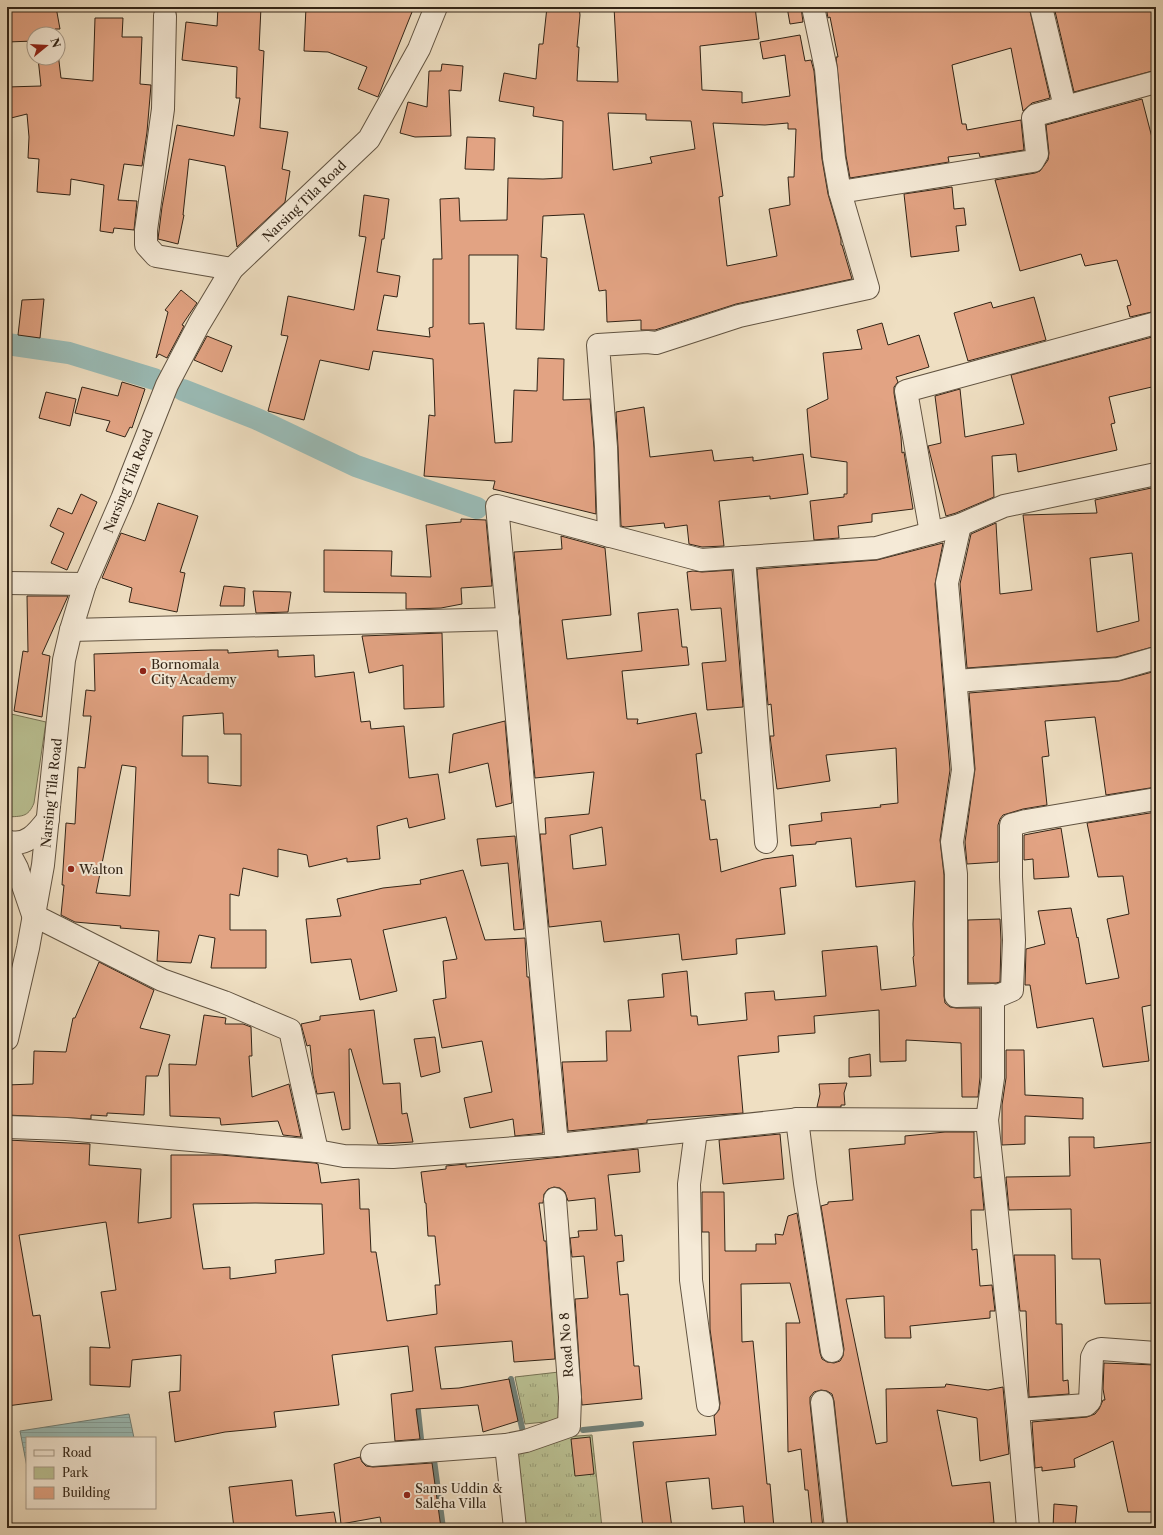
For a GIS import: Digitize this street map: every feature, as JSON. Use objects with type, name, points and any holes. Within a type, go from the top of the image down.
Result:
[{"type":"street","name":"Narsing Tila Road","points":[[7,1039],[28,948],[43,865],[64,660],[71,630],[85,584],[122,499],[167,385],[199,324],[232,269],[369,139],[419,49],[436,7]]},
{"type":"street","points":[[608,536],[606,447],[598,345],[648,342],[656,343],[739,316],[868,288],[840,192],[834,158],[826,69],[813,7]]},
{"type":"street","points":[[1041,7],[1064,108]]},
{"type":"street","points":[[165,16],[163,109],[146,230],[146,245],[156,256],[232,269]]},
{"type":"street","points":[[840,192],[1033,161],[1037,154],[1034,118],[1043,113],[1156,82]]},
{"type":"street","points":[[930,533],[906,391],[1156,323]]},
{"type":"street","points":[[557,1145],[497,506],[701,560],[876,548],[960,525],[1004,506],[1156,474]]},
{"type":"street","points":[[960,525],[947,583],[963,770],[952,842],[956,874],[956,996],[993,995],[993,1078],[987,1120],[1018,1410],[1028,1528]]},
{"type":"street","points":[[744,557],[766,842]]},
{"type":"street","points":[[7,583],[85,584]]},
{"type":"street","points":[[71,630],[508,619]]},
{"type":"street","points":[[956,681],[1118,669],[1156,658]]},
{"type":"street","points":[[993,998],[1012,990],[1014,940],[1011,877],[1011,825],[1026,821],[1156,799]]},
{"type":"street","points":[[7,841],[16,843],[29,839],[37,834],[48,819]]},
{"type":"street","points":[[7,849],[17,868],[34,915],[162,980],[224,1002],[290,1030],[317,1151]]},
{"type":"street","points":[[7,1127],[66,1129],[277,1149],[317,1151],[344,1156],[393,1157],[557,1145],[797,1120],[987,1120]]},
{"type":"street","points":[[797,1120],[805,1183],[832,1351]]},
{"type":"street","points":[[696,1131],[689,1184],[692,1280],[708,1405]]},
{"type":"street","name":"Road No 8","points":[[372,1454],[506,1445],[526,1441],[569,1426],[570,1396],[555,1199]]},
{"type":"street","points":[[1018,1410],[1086,1405],[1089,1403],[1092,1357],[1095,1351],[1101,1349],[1156,1353]]},
{"type":"street","points":[[822,1402],[836,1528]]},
{"type":"street","points":[[506,1445],[515,1528]]},
{"type":"green space","points":[[7,713],[46,722],[32,808],[27,814],[7,817]]},
{"type":"green space","points":[[559,1372],[564,1420],[525,1424],[515,1377]]},
{"type":"green space","points":[[592,1435],[602,1528],[522,1528],[513,1466],[519,1451],[547,1438]]},
{"type":"water","points":[[129,1414],[134,1437],[26,1437],[26,1462],[20,1431]]},
{"type":"building","points":[[7,7],[56,7],[59,26],[26,26],[26,41],[7,42]]},
{"type":"building","points":[[218,7],[261,7],[259,50],[264,51],[260,128],[288,132],[282,169],[290,171],[285,202],[237,247],[225,166],[189,159],[184,215],[178,244],[158,239],[162,207],[177,125],[234,136],[240,98],[236,98],[237,67],[182,60],[186,22],[217,26]]},
{"type":"building","points":[[306,7],[414,7],[378,97],[358,89],[367,67],[328,52],[304,51]]},
{"type":"building","points":[[547,7],[579,7],[580,15],[577,47],[579,47],[577,81],[618,82],[614,7],[755,7],[759,39],[700,46],[702,90],[742,92],[742,103],[790,96],[785,55],[763,59],[760,42],[800,35],[805,61],[811,60],[814,71],[822,159],[828,194],[841,239],[841,245],[852,279],[736,304],[655,330],[641,330],[641,320],[607,322],[606,290],[599,291],[584,214],[543,216],[541,257],[547,258],[544,330],[516,329],[518,255],[469,255],[469,324],[484,323],[495,443],[512,442],[514,390],[537,391],[538,358],[564,359],[563,400],[590,399],[594,448],[596,514],[493,489],[495,481],[424,476],[429,415],[435,416],[433,359],[373,351],[369,370],[320,360],[304,420],[268,411],[288,336],[281,335],[288,296],[354,310],[366,237],[359,236],[364,195],[389,199],[384,239],[382,239],[377,272],[400,276],[397,297],[384,295],[377,330],[430,337],[429,328],[433,327],[433,259],[442,259],[440,199],[459,198],[460,221],[507,220],[508,178],[562,178],[563,121],[533,116],[534,107],[499,101],[504,73],[536,79],[539,44],[543,44]],"holes":[[[608,113],[646,114],[646,120],[691,121],[695,149],[650,157],[652,163],[613,170]],[[713,123],[765,125],[788,123],[788,129],[796,129],[794,177],[788,177],[790,205],[769,209],[777,256],[727,266],[719,197],[723,196]]]},
{"type":"building","points":[[787,7],[801,7],[803,22],[790,24]]},
{"type":"building","points":[[826,7],[1029,7],[1050,98],[1032,103],[1023,111],[1011,48],[952,65],[962,124],[966,124],[967,130],[1021,120],[1024,150],[980,157],[979,153],[948,157],[949,162],[850,178],[846,156],[836,57],[838,57],[830,17],[828,18]]},
{"type":"building","points":[[1054,7],[1156,7],[1156,70],[1074,92]]},
{"type":"building","points":[[95,18],[123,18],[122,37],[142,37],[140,84],[151,85],[147,132],[142,166],[124,164],[118,200],[137,201],[134,230],[114,228],[113,233],[100,231],[104,185],[71,179],[70,195],[37,192],[39,159],[28,158],[29,137],[27,114],[7,119],[7,87],[41,86],[39,66],[60,66],[61,78],[93,81]]},
{"type":"building","points":[[442,64],[463,66],[461,91],[449,90],[451,136],[415,137],[400,133],[408,102],[427,107],[429,71],[441,71]]},
{"type":"building","points":[[1142,99],[1156,153],[1156,311],[1130,317],[1127,306],[1131,305],[1117,260],[1085,266],[1081,254],[1020,271],[995,180],[1040,171],[1048,160],[1049,153],[1046,125]]},
{"type":"building","points":[[467,137],[495,138],[494,170],[465,169]]},
{"type":"building","points":[[952,187],[954,209],[964,208],[966,225],[956,226],[959,251],[911,257],[904,194]]},
{"type":"building","points":[[181,290],[197,303],[182,325],[184,326],[167,358],[159,354],[156,358],[168,312],[165,310]]},
{"type":"building","points":[[1034,297],[1046,340],[968,361],[954,313],[991,302],[993,308]]},
{"type":"building","points":[[44,299],[40,338],[18,335],[22,300]]},
{"type":"building","points":[[882,323],[888,345],[919,335],[929,367],[896,377],[898,382],[894,387],[902,453],[904,452],[913,509],[872,514],[872,522],[838,526],[839,538],[814,540],[810,501],[844,497],[844,494],[847,494],[847,462],[811,457],[807,409],[828,399],[823,353],[862,349],[857,330]]},
{"type":"building","points":[[207,336],[232,346],[222,372],[194,360]]},
{"type":"building","points":[[1156,336],[1156,386],[1109,397],[1115,423],[1111,424],[1117,450],[1018,472],[1016,454],[992,456],[994,497],[946,516],[928,446],[941,443],[935,396],[960,389],[965,437],[1024,424],[1011,375]]},
{"type":"building","points":[[122,382],[145,389],[132,428],[130,427],[125,437],[106,431],[110,421],[75,413],[82,387],[118,396]]},
{"type":"building","points":[[46,392],[76,399],[70,426],[39,418]]},
{"type":"building","points":[[644,407],[650,457],[712,450],[714,461],[753,457],[753,461],[803,454],[808,494],[770,499],[770,496],[719,501],[724,546],[702,547],[689,544],[687,525],[665,528],[664,523],[625,527],[621,526],[616,412]]},
{"type":"building","points":[[1156,487],[1156,646],[1116,657],[967,668],[960,584],[971,534],[996,523],[1000,594],[1032,590],[1023,515],[1097,513],[1095,500]],"holes":[[[1132,553],[1139,621],[1097,632],[1090,558]]]},
{"type":"building","points":[[81,494],[97,502],[67,570],[51,563],[64,533],[50,526],[58,508],[72,514]]},
{"type":"building","points":[[158,503],[198,516],[180,572],[185,573],[177,612],[129,602],[132,588],[102,578],[121,533],[145,541]]},
{"type":"building","points":[[461,519],[486,520],[492,586],[461,588],[462,604],[441,608],[406,609],[406,593],[324,592],[324,550],[392,551],[391,576],[431,577],[426,525],[461,522]]},
{"type":"building","points":[[561,536],[605,548],[611,615],[562,620],[567,659],[642,651],[638,613],[678,609],[682,647],[687,647],[689,665],[622,671],[627,719],[638,719],[637,724],[696,713],[702,753],[696,754],[701,800],[705,800],[710,840],[717,839],[721,872],[764,859],[793,855],[796,886],[780,888],[785,934],[736,939],[737,954],[682,960],[679,934],[604,942],[601,921],[549,927],[540,834],[546,834],[545,818],[589,814],[594,772],[535,778],[514,552],[562,549]],"holes":[[[602,827],[606,865],[573,869],[570,835]]]},
{"type":"building","points":[[943,543],[935,584],[950,770],[940,840],[944,875],[944,996],[945,1003],[950,1007],[980,1008],[980,1077],[978,1097],[962,1097],[961,1043],[906,1040],[906,1061],[880,1062],[879,1010],[814,1016],[815,1033],[778,1036],[779,1052],[738,1056],[743,1113],[647,1120],[647,1123],[568,1131],[562,1062],[607,1061],[606,1031],[631,1031],[628,1000],[664,997],[662,974],[687,971],[691,1016],[697,1016],[698,1025],[747,1020],[745,993],[774,991],[775,1000],[826,996],[822,951],[877,946],[881,990],[916,986],[913,957],[915,881],[856,887],[851,838],[816,842],[816,844],[791,846],[789,825],[822,821],[821,813],[881,807],[880,805],[898,803],[896,748],[826,755],[830,781],[777,789],[770,736],[774,736],[771,704],[768,705],[757,569],[877,560]]},
{"type":"building","points":[[732,570],[743,707],[707,710],[702,663],[726,661],[721,608],[691,610],[687,572]]},
{"type":"building","points":[[224,586],[245,588],[244,606],[220,606]]},
{"type":"building","points":[[253,591],[291,592],[288,612],[256,613]]},
{"type":"building","points":[[27,596],[68,596],[42,654],[50,656],[42,717],[14,711],[23,651],[28,652]]},
{"type":"building","points":[[442,633],[444,707],[404,709],[403,665],[369,673],[362,636]]},
{"type":"building","points":[[211,650],[228,650],[228,653],[278,650],[278,657],[314,655],[315,677],[354,672],[361,722],[370,721],[371,729],[404,726],[409,778],[438,774],[445,819],[409,828],[407,818],[377,826],[380,859],[347,862],[347,858],[309,867],[307,855],[278,849],[278,877],[243,868],[239,896],[230,894],[230,930],[266,930],[266,968],[211,968],[215,938],[199,935],[191,963],[157,961],[159,931],[75,922],[61,915],[64,885],[62,885],[66,823],[75,824],[78,767],[85,768],[91,716],[83,716],[86,690],[95,691],[94,654]],"holes":[[[223,713],[224,734],[241,734],[241,786],[208,783],[208,756],[182,756],[183,716]],[[122,765],[136,767],[130,896],[96,893]]]},
{"type":"building","points":[[1156,671],[1156,787],[1106,795],[1095,717],[1045,721],[1049,756],[1042,757],[1047,805],[1023,809],[1003,815],[998,825],[998,862],[967,864],[965,842],[975,769],[969,693],[1119,681]]},
{"type":"building","points":[[505,721],[512,803],[496,807],[488,763],[449,773],[453,734]]},
{"type":"building","points":[[1156,812],[1156,1004],[1142,1007],[1149,1061],[1103,1067],[1093,1018],[1037,1028],[1030,985],[1025,985],[1026,949],[1045,944],[1038,911],[1071,908],[1077,938],[1078,937],[1086,984],[1119,978],[1107,919],[1129,914],[1123,876],[1098,877],[1087,823]]},
{"type":"building","points":[[1061,828],[1069,877],[1034,879],[1033,859],[1024,860],[1024,835]]},
{"type":"building","points":[[515,836],[524,929],[514,930],[508,863],[481,866],[477,839]]},
{"type":"building","points":[[463,870],[485,940],[525,938],[527,977],[529,977],[543,1133],[515,1136],[513,1119],[470,1128],[464,1098],[492,1092],[482,1041],[442,1048],[433,1000],[446,998],[443,961],[457,959],[446,917],[383,930],[397,991],[360,1000],[351,959],[311,963],[306,919],[341,916],[337,899],[383,888],[421,884],[420,880]]},
{"type":"building","points":[[1000,919],[1000,982],[968,983],[968,920]]},
{"type":"building","points":[[99,962],[154,990],[140,1028],[170,1035],[158,1076],[146,1076],[144,1115],[107,1113],[107,1116],[91,1115],[91,1119],[7,1115],[7,1085],[33,1084],[34,1051],[66,1052],[73,1018],[75,1018]]},
{"type":"building","points":[[374,1010],[383,1084],[400,1083],[402,1114],[407,1113],[413,1142],[378,1144],[351,1049],[349,1049],[350,1129],[342,1130],[334,1092],[317,1094],[313,1075],[310,1045],[307,1046],[301,1024],[320,1020],[320,1016]]},
{"type":"building","points":[[204,1015],[226,1018],[225,1024],[243,1024],[251,1027],[252,1056],[249,1056],[252,1097],[289,1084],[301,1137],[283,1135],[278,1121],[221,1125],[220,1118],[170,1116],[169,1064],[196,1065]]},
{"type":"building","points":[[435,1037],[440,1072],[421,1077],[414,1039]]},
{"type":"building","points":[[1006,1050],[1024,1050],[1025,1095],[1083,1098],[1083,1119],[1025,1116],[1025,1144],[1002,1145],[1002,1105],[1006,1078]]},
{"type":"building","points":[[870,1054],[871,1076],[849,1077],[849,1058]]},
{"type":"building","points":[[847,1083],[844,1093],[845,1105],[841,1105],[841,1107],[817,1107],[820,1094],[819,1084]]},
{"type":"building","points":[[945,1132],[974,1132],[974,1178],[981,1177],[984,1210],[971,1210],[972,1250],[977,1249],[980,1286],[992,1285],[995,1311],[990,1311],[990,1318],[910,1326],[911,1338],[885,1338],[884,1296],[846,1299],[876,1444],[887,1442],[886,1389],[945,1387],[946,1384],[988,1390],[1003,1387],[1009,1454],[980,1461],[977,1418],[937,1410],[952,1486],[990,1482],[994,1523],[938,1528],[848,1528],[834,1401],[832,1394],[821,1390],[814,1392],[810,1397],[810,1403],[823,1528],[812,1528],[808,1490],[805,1490],[801,1449],[788,1452],[786,1323],[800,1323],[790,1283],[741,1284],[742,1342],[753,1341],[767,1484],[770,1484],[774,1528],[745,1528],[743,1506],[712,1509],[709,1478],[666,1482],[672,1528],[643,1528],[633,1442],[716,1435],[714,1416],[719,1410],[720,1403],[710,1329],[709,1232],[702,1232],[702,1192],[724,1192],[725,1251],[756,1251],[756,1244],[776,1244],[775,1234],[783,1235],[788,1216],[797,1213],[820,1353],[822,1359],[827,1362],[834,1363],[840,1361],[843,1356],[844,1349],[821,1206],[828,1204],[828,1202],[853,1200],[849,1149],[905,1144],[905,1136]]},
{"type":"building","points":[[780,1134],[784,1179],[723,1184],[719,1140]]},
{"type":"building","points":[[1069,1137],[1094,1137],[1094,1148],[1156,1142],[1156,1251],[1153,1251],[1156,1271],[1156,1303],[1105,1304],[1100,1259],[1072,1259],[1071,1209],[1009,1210],[1006,1177],[1070,1176]]},
{"type":"building","points":[[7,1140],[90,1144],[89,1165],[141,1169],[138,1223],[171,1218],[171,1155],[221,1155],[315,1163],[318,1164],[321,1183],[359,1179],[360,1209],[369,1209],[371,1252],[376,1252],[387,1321],[437,1314],[435,1285],[440,1285],[435,1236],[428,1236],[426,1203],[421,1172],[446,1169],[446,1166],[466,1164],[466,1167],[638,1149],[640,1172],[608,1175],[615,1236],[622,1235],[624,1261],[617,1262],[620,1295],[628,1294],[634,1366],[639,1366],[642,1399],[582,1405],[575,1299],[588,1298],[584,1256],[572,1257],[570,1238],[579,1237],[578,1231],[597,1230],[595,1198],[568,1201],[565,1192],[560,1188],[554,1187],[548,1189],[544,1194],[543,1203],[539,1203],[544,1241],[546,1241],[555,1359],[514,1362],[512,1341],[435,1347],[441,1389],[459,1388],[509,1379],[518,1421],[483,1432],[478,1405],[416,1409],[420,1439],[395,1441],[391,1394],[413,1391],[408,1346],[332,1355],[339,1405],[274,1412],[276,1427],[225,1432],[175,1442],[169,1392],[180,1391],[181,1355],[132,1360],[130,1387],[90,1385],[90,1347],[110,1348],[101,1292],[116,1290],[106,1222],[19,1235],[33,1316],[40,1315],[52,1400],[7,1406]],"holes":[[[193,1204],[322,1204],[324,1254],[275,1260],[276,1273],[230,1279],[230,1267],[203,1269]]]},
{"type":"building","points":[[1014,1255],[1055,1255],[1056,1324],[1062,1324],[1063,1381],[1068,1380],[1069,1394],[1029,1397],[1026,1311],[1020,1311]]},
{"type":"building","points":[[1104,1363],[1156,1365],[1156,1512],[1128,1512],[1113,1441],[1074,1459],[1075,1467],[1042,1471],[1042,1467],[1035,1468],[1032,1422],[1087,1417],[1095,1414],[1103,1400],[1105,1400],[1103,1389]]},
{"type":"building","points":[[590,1437],[594,1474],[575,1476],[571,1439]]},
{"type":"building","name":"Sams Uddin & Saleha Villa","points":[[360,1457],[366,1466],[373,1467],[432,1463],[441,1528],[382,1528],[380,1517],[341,1524],[334,1464]]},
{"type":"building","points":[[292,1480],[296,1516],[334,1512],[337,1528],[234,1528],[229,1487]]},
{"type":"building","points":[[1054,1504],[1077,1506],[1075,1528],[1053,1528]]},
{"type":"waterway","points":[[7,344],[69,353],[154,379]]},
{"type":"waterway","points":[[183,390],[257,419],[356,466],[477,508]]},
{"type":"waterway","points":[[511,1379],[523,1432]]},
{"type":"waterway","points":[[417,1402],[422,1448]]},
{"type":"waterway","points":[[583,1430],[641,1424]]},
{"type":"waterway","points":[[434,1460],[443,1528]]},
{"type":"place","name":"Bornomala City Academy","points":[[143,671]]},
{"type":"place","name":"Walton","points":[[71,869]]},
{"type":"place","name":"Sams Uddin & Saleha Villa","points":[[407,1495]]}]
